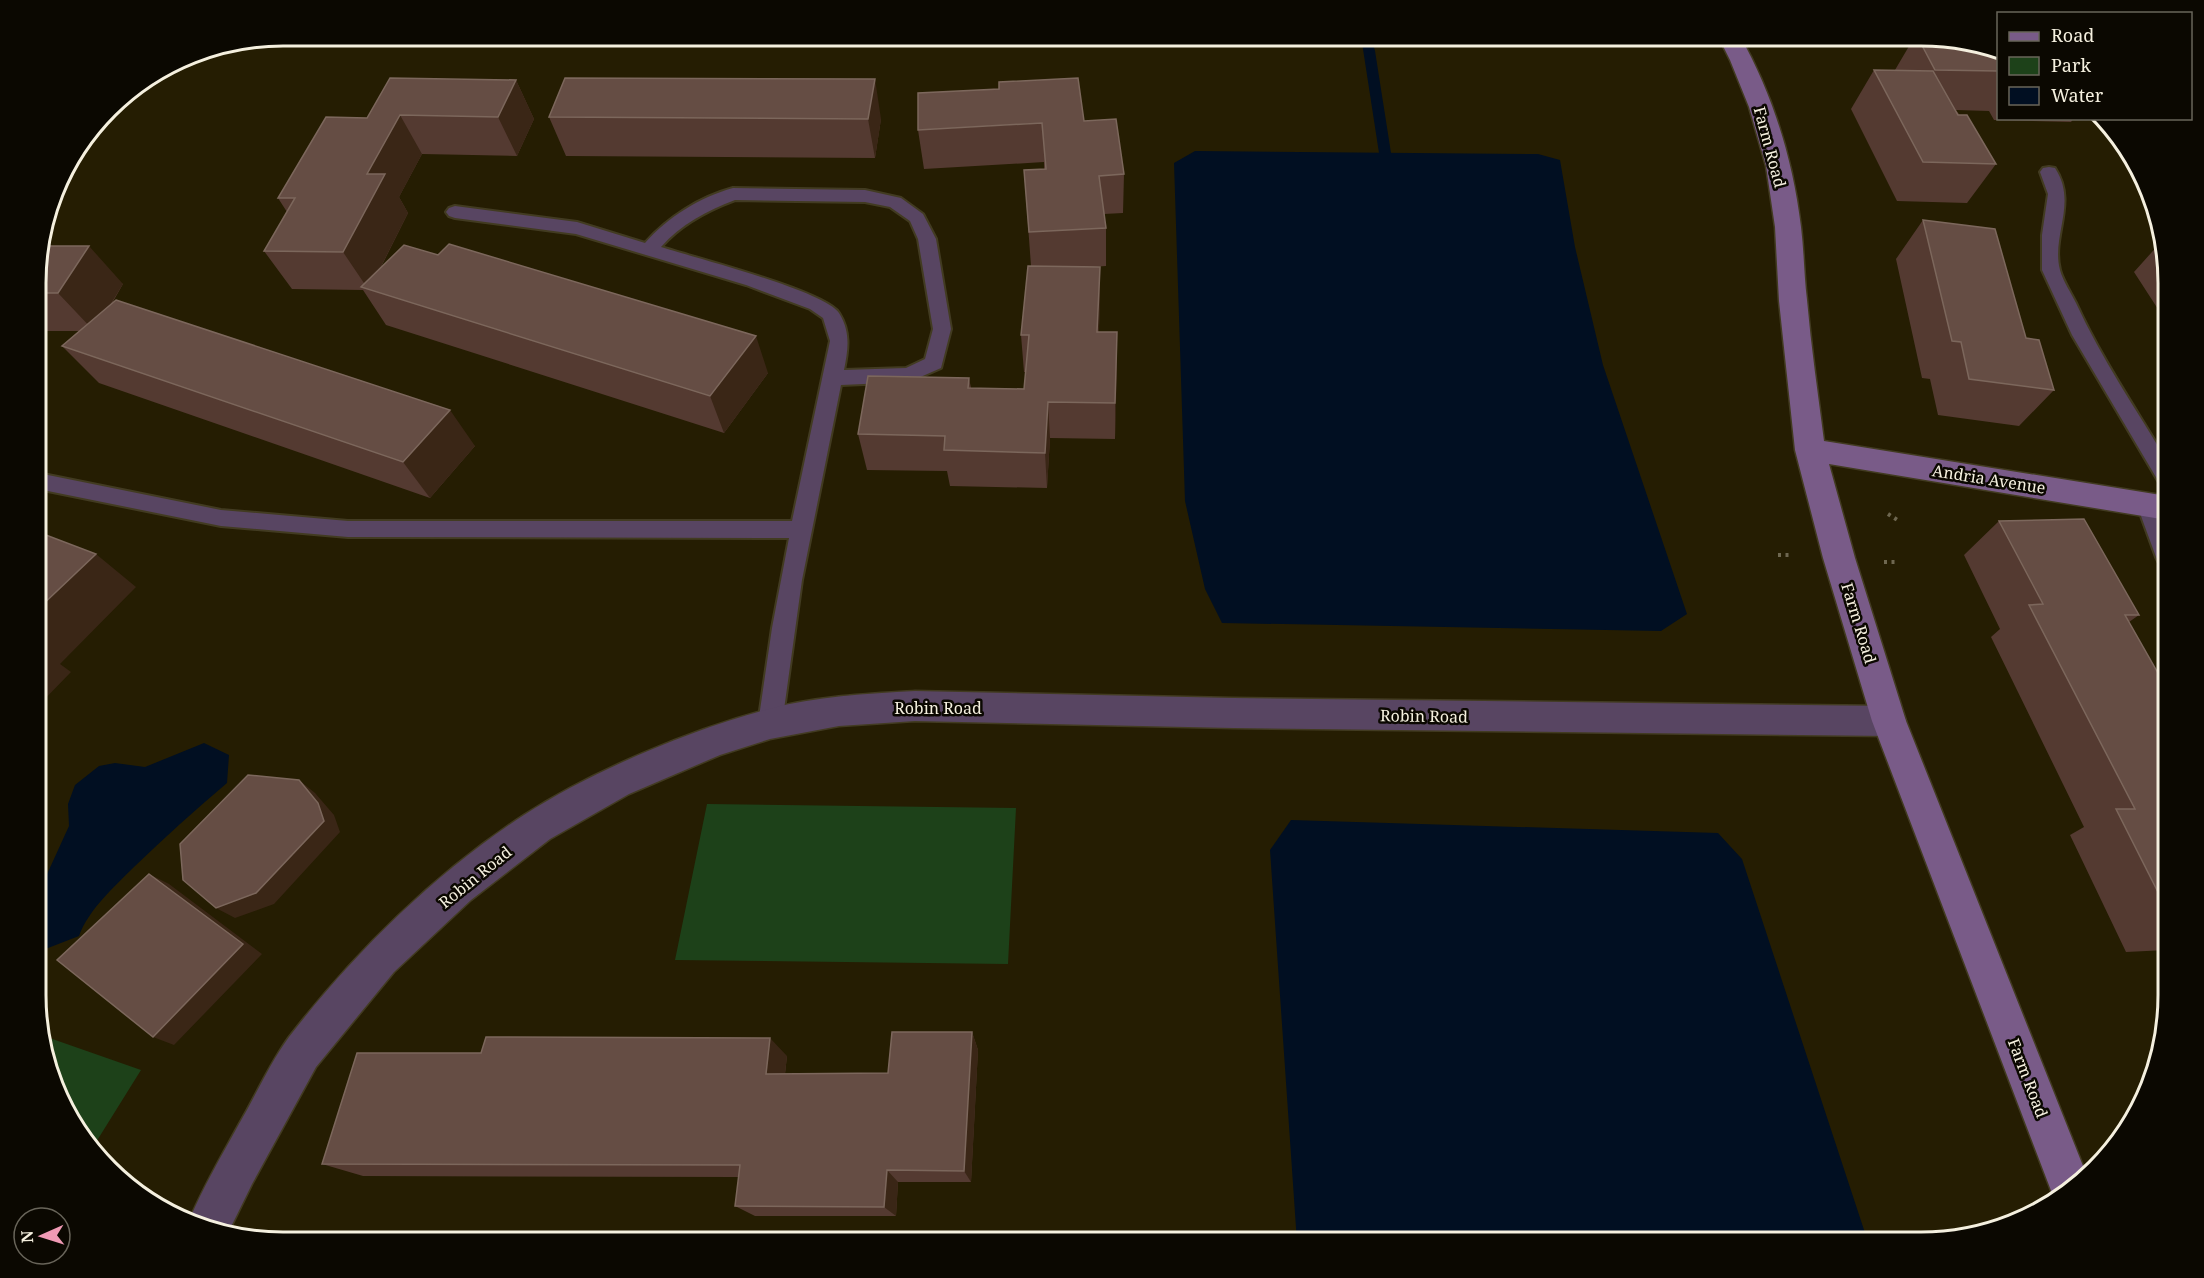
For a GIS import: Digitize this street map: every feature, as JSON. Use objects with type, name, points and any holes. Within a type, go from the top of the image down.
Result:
[{"type":"street","name":"Farm Road","points":[[1734,46],[1761,107],[1778,166],[1788,227],[1793,301],[1810,450],[1839,558],[1889,721],[2068,1181]]},
{"type":"street","name":"Andria Avenue","points":[[1810,450],[2157,507]]},
{"type":"street","name":"Robin Road","points":[[211,1220],[237,1168],[302,1053],[380,959],[459,887],[537,827],[616,783],[712,742],[770,724],[839,711],[915,706],[1233,713],[1889,721]]},
{"type":"lane","points":[[2049,172],[2057,194],[2051,235],[2051,270],[2081,335],[2158,462]]},
{"type":"lane","points":[[649,250],[662,235],[687,216],[709,203],[733,194],[865,196],[895,202],[917,218],[927,239],[942,329],[934,363],[909,375],[832,378]]},
{"type":"lane","points":[[455,212],[577,228],[752,281],[817,304],[831,315],[840,340],[800,530],[774,682],[770,724]]},
{"type":"lane","points":[[46,483],[221,518],[348,529],[800,530]]},
{"type":"path","points":[[1888,514],[1899,521]]},
{"type":"path","points":[[1778,555],[1792,555]]},
{"type":"green space","points":[[707,804],[1016,808],[1008,964],[675,960]]},
{"type":"green space","points":[[51,1038],[141,1070],[97,1141],[71,1099],[59,1071]]},
{"type":"water","points":[[1195,151],[1538,154],[1560,160],[1575,247],[1603,365],[1687,614],[1661,631],[1222,623],[1205,589],[1185,501],[1174,163]]},
{"type":"water","points":[[204,743],[229,755],[227,783],[168,835],[110,891],[89,917],[79,936],[46,948],[46,876],[69,826],[68,804],[75,785],[99,766],[115,763],[145,767]]},
{"type":"water","points":[[1291,820],[1718,833],[1742,859],[1865,1232],[1296,1232],[1270,850]]},
{"type":"building","points":[[1922,46],[1967,51],[1997,59],[1997,71],[1935,70]]},
{"type":"building","points":[[1874,70],[1933,71],[1958,115],[1967,115],[1996,164],[1923,162]]},
{"type":"building","points":[[390,78],[516,80],[498,117],[400,115],[367,174],[385,174],[343,252],[264,251],[295,198],[278,198],[326,117],[367,118]]},
{"type":"building","points":[[565,78],[875,79],[868,119],[549,117]]},
{"type":"building","points":[[1078,78],[1084,121],[1116,119],[1124,174],[1099,176],[1106,228],[1029,232],[1024,170],[1046,169],[1042,123],[918,130],[918,93],[999,89],[999,82]]},
{"type":"building","points":[[1923,220],[1995,229],[2026,338],[2039,340],[2054,390],[1969,379],[1961,342],[1952,341]]},
{"type":"building","points":[[449,244],[756,336],[710,396],[361,287],[404,245],[438,255]]},
{"type":"building","points":[[50,246],[89,246],[58,293],[46,293]]},
{"type":"building","points":[[1028,266],[1100,267],[1097,332],[1117,332],[1115,403],[1048,402],[1045,453],[944,450],[945,436],[858,434],[868,376],[969,378],[968,388],[1024,389],[1029,335],[1021,335]]},
{"type":"building","points":[[116,300],[450,410],[403,462],[62,346]]},
{"type":"building","points":[[2084,519],[2139,615],[2125,615],[2158,673],[2158,892],[2116,809],[2135,809],[2029,605],[2043,604],[1999,521]]},
{"type":"building","points":[[46,535],[96,554],[46,601]]},
{"type":"building","points":[[248,775],[299,780],[318,803],[324,821],[256,893],[216,908],[183,880],[180,844]]},
{"type":"building","points":[[149,874],[243,944],[153,1037],[57,960]]},
{"type":"building","points":[[892,1032],[972,1032],[964,1171],[887,1170],[884,1207],[735,1206],[740,1165],[322,1164],[357,1053],[481,1053],[486,1037],[770,1038],[766,1074],[888,1073]]},
{"type":"waterway","points":[[1368,46],[1385,153]]}]
